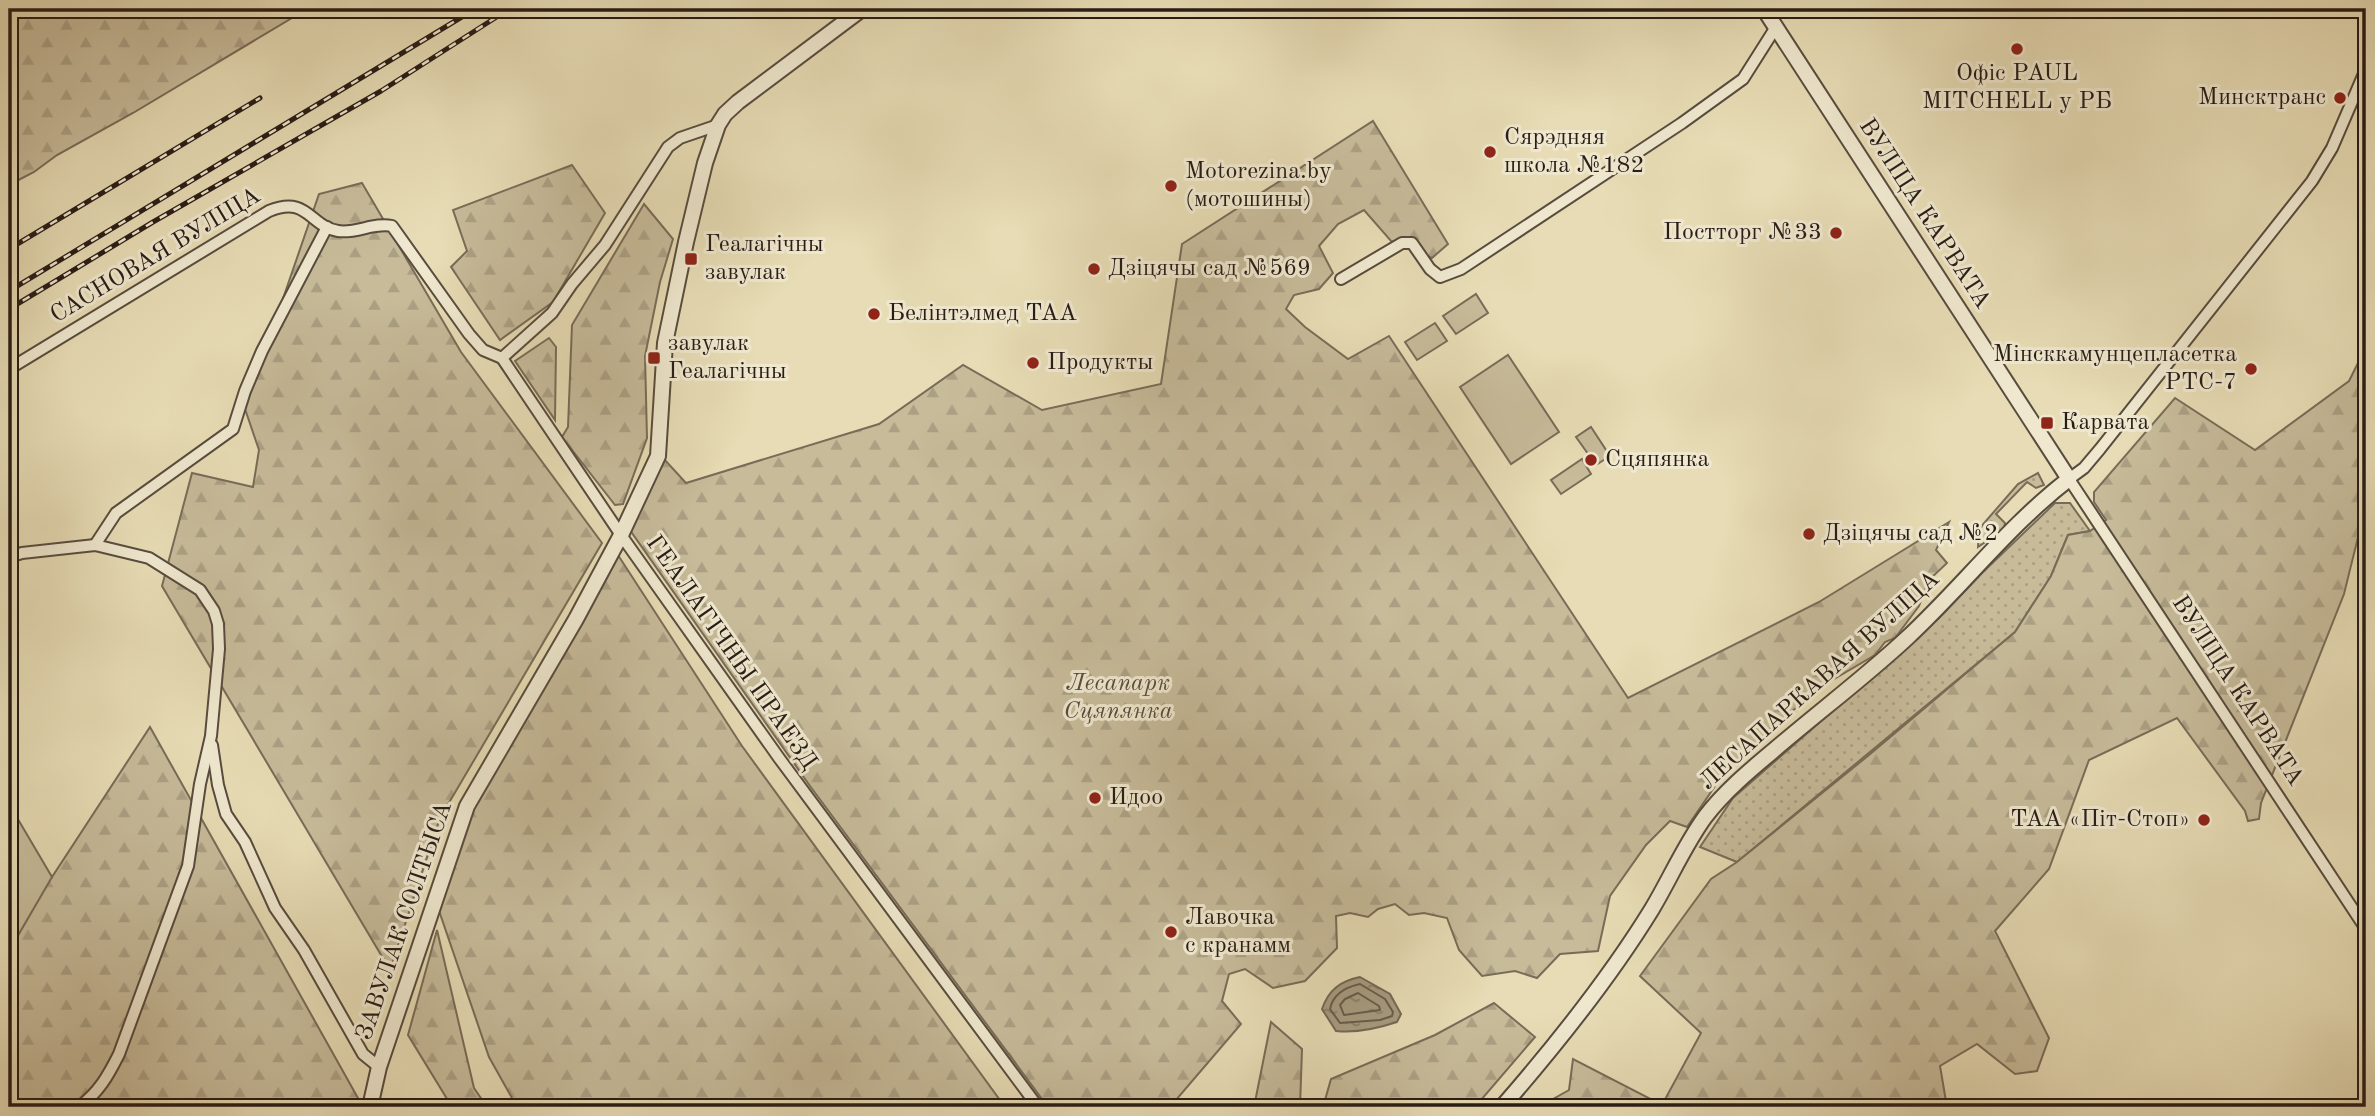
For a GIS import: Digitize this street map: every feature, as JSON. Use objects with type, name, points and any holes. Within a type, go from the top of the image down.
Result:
[{"type":"street","points":[[502,358],[552,313],[572,284],[606,246],[668,147],[680,138],[718,125],[738,102],[862,9]]},
{"type":"street","name":"ВУЛІЦА КАРВАТА","points":[[1764,9],[2069,479],[2366,929]]},
{"type":"street","points":[[1341,279],[1402,243],[1412,243],[1430,269],[1440,277],[1461,268],[1682,124],[1743,79],[1776,27]]},
{"type":"street","points":[[2069,479],[2084,468],[2100,449],[2312,181],[2332,148],[2366,69]]},
{"type":"street","name":"ЗАВУЛАК СОЛТЫСА","points":[[370,1107],[379,1067],[467,806],[570,630],[621,535],[658,456],[665,343],[705,163],[718,125]]},
{"type":"street","name":"САСНОВАЯ ВУЛІЦА","points":[[9,369],[269,211],[281,206],[302,209],[327,227]]},
{"type":"street","name":"ГЕАЛАГІЧНЫ ПРАЕЗД","points":[[327,227],[339,232],[383,224],[392,226],[469,334],[483,350],[502,358],[621,535],[779,758],[1038,1107]]},
{"type":"street","points":[[95,545],[116,513],[233,429],[262,351],[327,227]]},
{"type":"street","name":"ЛЕСАПАРКАВАЯ ВУЛІЦА","points":[[1502,1107],[1534,1070],[1618,959],[1652,909],[1696,831],[1714,807],[1747,773],[1906,639],[1987,556],[2069,479]]},
{"type":"street","points":[[9,556],[95,545],[149,558],[190,582],[208,600],[218,624],[219,649],[211,736],[200,784],[188,866],[119,1054],[108,1077],[95,1095],[79,1107]]},
{"type":"street","points":[[211,736],[218,785],[226,814],[245,842],[275,908],[304,950],[363,1054],[379,1067]]},
{"type":"green space","points":[[9,9],[307,9],[9,185]]},
{"type":"green space","name":"Лесапарк Сцяпянка","points":[[1373,121],[1448,244],[1432,258],[1391,241],[1364,210],[1338,224],[1319,246],[1333,273],[1319,289],[1294,295],[1286,309],[1348,359],[1389,336],[1628,698],[1819,602],[1949,522],[1936,550],[1947,563],[1929,580],[1919,606],[1895,638],[1885,642],[1875,655],[1824,685],[1775,725],[1724,773],[1687,827],[1670,821],[1646,845],[1610,896],[1598,951],[1560,954],[1537,978],[1515,971],[1482,976],[1459,950],[1447,918],[1424,913],[1409,915],[1395,904],[1378,909],[1368,917],[1350,913],[1336,916],[1337,948],[1305,981],[1273,988],[1245,969],[1229,974],[1222,1001],[1241,1024],[1170,1107],[1048,1107],[810,786],[625,523],[654,448],[686,483],[879,424],[963,365],[1042,410],[1161,384],[1182,244]]},
{"type":"green space","points":[[572,165],[605,213],[553,302],[500,340],[451,267],[467,251],[453,210]]},
{"type":"green space","points":[[362,183],[461,352],[602,543],[440,818],[390,970],[162,586],[192,473],[253,487],[259,450],[245,409],[319,194]]},
{"type":"green space","points":[[644,204],[673,239],[660,282],[645,356],[647,438],[623,504],[615,505],[562,437],[568,427],[572,325]]},
{"type":"green space","points":[[1476,294],[1488,313],[1456,334],[1443,316]]},
{"type":"green space","points":[[1435,323],[1447,341],[1417,360],[1405,342]]},
{"type":"green space","points":[[549,338],[556,347],[555,420],[515,361]]},
{"type":"green space","points":[[2366,347],[2366,505],[2344,594],[2261,803],[2259,819],[2248,821],[2245,811],[2177,718],[2089,760],[2049,869],[1995,931],[2049,1038],[2037,1071],[2015,1074],[1977,1044],[1940,1066],[1947,1107],[1539,1107],[1569,1090],[1573,1059],[1662,1105],[1701,1033],[1640,976],[1711,879],[1737,862],[1869,755],[2015,632],[2051,576],[2068,535],[2090,531],[2106,520],[2094,502],[2094,492],[2175,398],[2255,450],[2349,381]]},
{"type":"green space","points":[[1508,355],[1559,432],[1511,464],[1460,387]]},
{"type":"green space","points":[[1591,427],[1610,456],[1596,465],[1576,437]]},
{"type":"green space","points":[[1582,459],[1591,474],[1561,494],[1551,480]]},
{"type":"green space","points":[[2038,473],[2044,485],[2036,488],[2027,482],[1996,514],[2005,523],[2004,529],[1978,547],[1979,529],[2018,484]]},
{"type":"green space","points":[[2055,503],[2070,503],[2090,531],[2068,535],[2051,576],[2015,632],[1737,862],[1700,847],[1733,798],[1939,618]]},
{"type":"green space","points":[[616,552],[742,746],[1005,1107],[517,1107],[489,1057],[434,896],[461,830]]},
{"type":"green space","points":[[150,727],[363,1107],[9,1107],[9,841],[52,877]]},
{"type":"green space","points":[[9,804],[52,877],[9,951]]},
{"type":"green space","points":[[437,930],[474,1088],[487,1107],[452,1107],[408,1035]]},
{"type":"green space","points":[[1494,1003],[1535,1037],[1475,1107],[1323,1107],[1331,1079],[1435,1035]]},
{"type":"green space","points":[[1271,1022],[1302,1049],[1300,1107],[1254,1107]]},
{"type":"water","points":[[1360,977],[1390,994],[1401,1014],[1397,1022],[1383,1026],[1359,1031],[1336,1031],[1322,1009],[1325,1002],[1336,987]]},
{"type":"railway","points":[[9,291],[475,9]]},
{"type":"railway","points":[[9,309],[153,222],[381,91],[509,9]]},
{"type":"railway","points":[[9,249],[260,98]]},
{"type":"place","name":"Офіс PAUL MITCHELL у РБ","points":[[2017,49]]},
{"type":"place","name":"Минсктранс","points":[[2340,98]]},
{"type":"place","name":"Сярэдняя школа №182","points":[[1490,152]]},
{"type":"place","name":"Motorezina.by (мотошины)","points":[[1171,186]]},
{"type":"place","name":"Постторг №33","points":[[1836,233]]},
{"type":"place","name":"Геалагічны завулак","points":[[691,259]]},
{"type":"place","name":"Дзіцячы сад №569","points":[[1094,269]]},
{"type":"place","name":"Белінтэлмед ТАА","points":[[874,314]]},
{"type":"place","name":"завулак Геалагічны","points":[[654,358]]},
{"type":"place","name":"Продукты","points":[[1033,363]]},
{"type":"place","name":"Мінсккамунцепласетка РТС-7","points":[[2251,369]]},
{"type":"place","name":"Карвата","points":[[2047,423]]},
{"type":"place","name":"Сцяпянка","points":[[1591,460]]},
{"type":"place","name":"Дзіцячы сад №2","points":[[1809,534]]},
{"type":"place","name":"Идоо","points":[[1095,798]]},
{"type":"place","name":"ТАА «Піт-Стоп»","points":[[2204,820]]},
{"type":"place","name":"Лавочка с кранамм","points":[[1171,932]]}]
